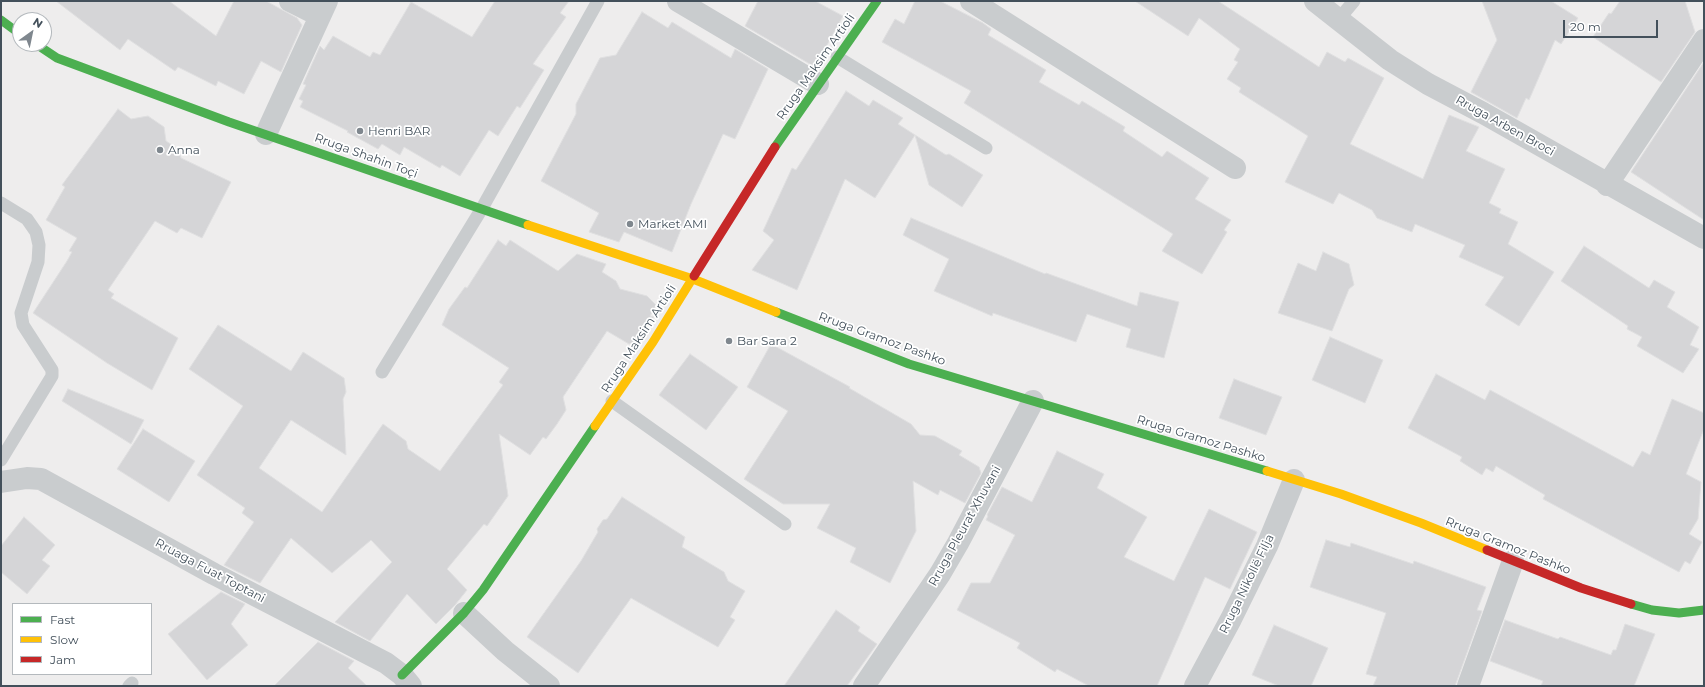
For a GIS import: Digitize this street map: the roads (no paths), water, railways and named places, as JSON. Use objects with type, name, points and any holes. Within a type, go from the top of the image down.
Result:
[{"type":"street","points":[[266,134],[324,9],[290,1]]},
{"type":"street","points":[[678,1],[818,84]]},
{"type":"street","name":"Rruga Maksim Artioli","points":[[406,680],[482,590],[653,342],[786,130],[877,1]]},
{"type":"street","points":[[971,1],[1235,168]]},
{"type":"street","name":"Rruga Arben Broci","points":[[1315,1],[1390,60],[1422,81],[1483,113],[1607,185],[1704,238]]},
{"type":"street","points":[[1,20],[12,28]]},
{"type":"street","points":[[1607,185],[1704,40]]},
{"type":"street","name":"Rruga Shahin Toçi","points":[[48,52],[57,58],[229,122],[481,210],[693,279]]},
{"type":"street","name":"Rruga Gramoz Pashko","points":[[693,279],[909,364],[1229,459],[1341,494],[1421,523],[1581,588],[1652,610],[1679,613],[1704,610]]},
{"type":"street","name":"Rruga Pleurat Xhuvani","points":[[864,686],[940,574],[962,537],[1033,401]]},
{"type":"street","name":"Rruaga Fuat Toptani","points":[[1,482],[27,478],[41,479],[214,574],[386,663],[406,680]]},
{"type":"street","name":"Rruga Nikollë Filja","points":[[1195,686],[1231,619],[1266,546],[1294,480]]},
{"type":"street","points":[[1468,686],[1513,561]]},
{"type":"street","points":[[464,613],[505,651],[549,686]]},
{"type":"lane","points":[[382,372],[481,210],[598,1]]},
{"type":"lane","points":[[1338,20],[1354,1]]},
{"type":"lane","points":[[837,58],[986,148]]},
{"type":"lane","points":[[1,203],[27,219],[36,232],[39,245],[38,262],[21,313],[23,325],[52,370],[52,376],[1,460]]},
{"type":"lane","points":[[612,401],[785,524]]},
{"type":"place","name":"Henri BAR","points":[[360,131]]},
{"type":"place","name":"Anna","points":[[160,150]]},
{"type":"place","name":"Market AMI","points":[[630,224]]},
{"type":"place","name":"Bar Sara 2","points":[[729,341]]}]
